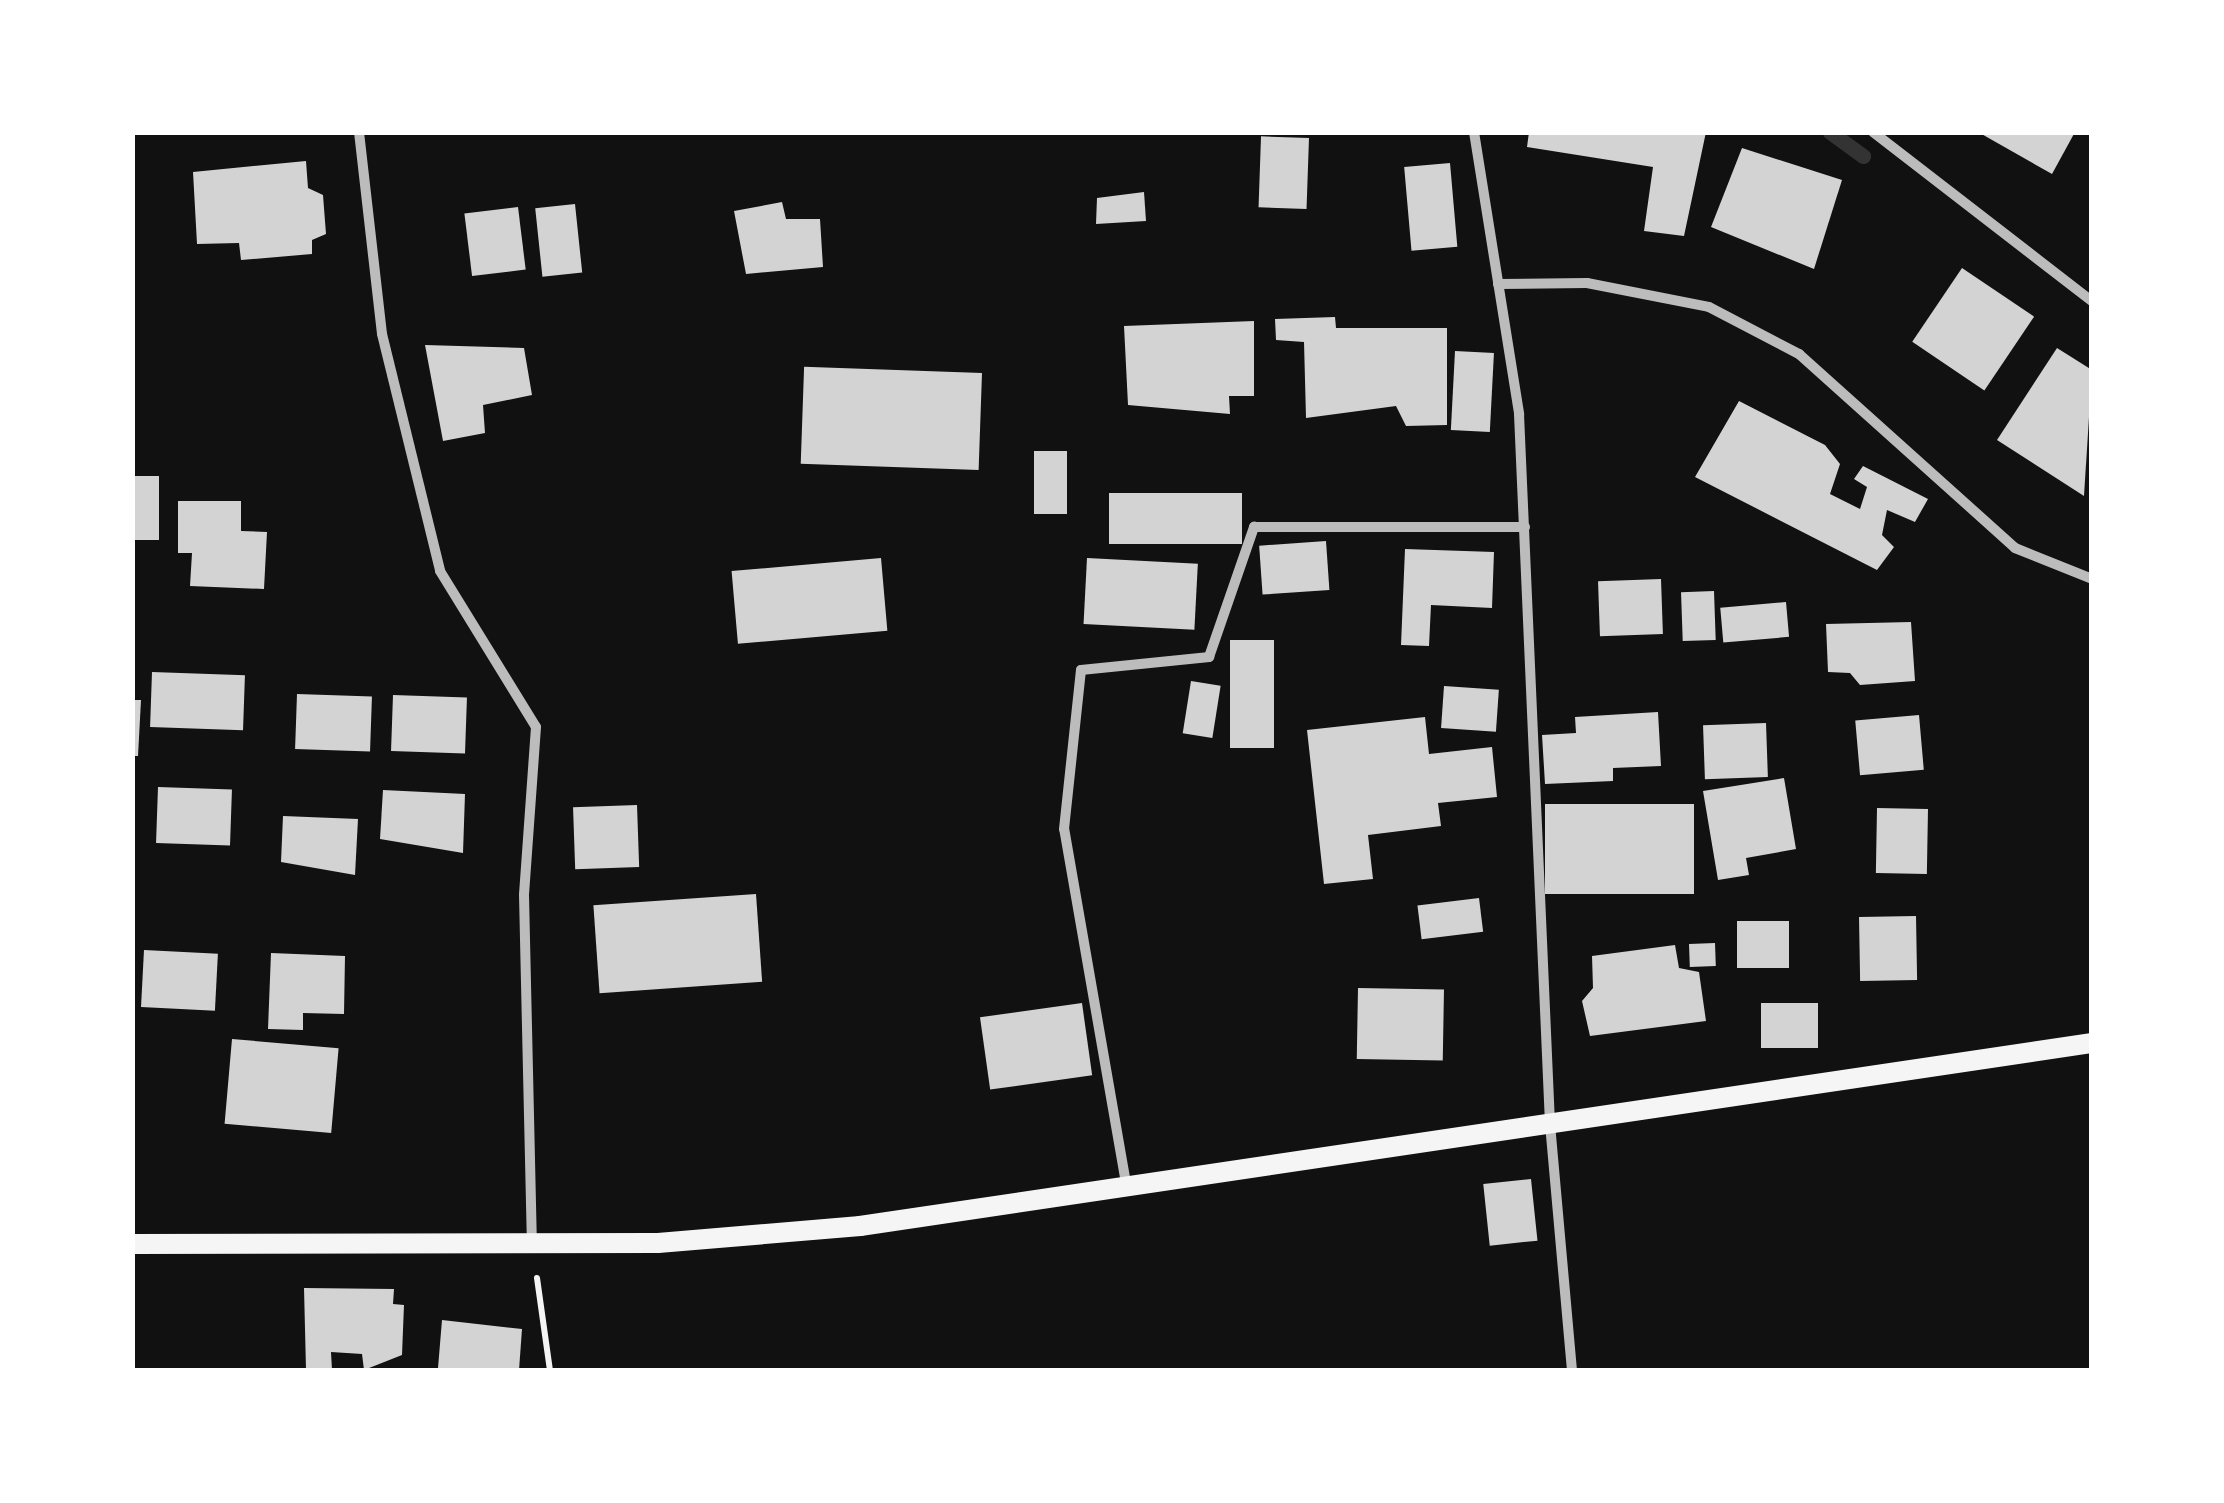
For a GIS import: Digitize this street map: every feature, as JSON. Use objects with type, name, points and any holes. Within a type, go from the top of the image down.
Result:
[{"type":"main road","points":[[132,1244],[532,1244],[860,1226],[2092,1043]]},
{"type":"street","points":[[359,132],[382,334],[440,571],[536,727],[524,895],[532,1244]]},
{"type":"street","points":[[1474,132],[1498,284],[1525,528],[1550,1124],[1572,1370]]},
{"type":"street","points":[[1873,132],[2092,301]]},
{"type":"street","points":[[1498,284],[1587,284],[1709,307],[1799,354],[2015,548],[2092,579]]},
{"type":"street","points":[[1127,1189],[1064,829],[1080,670],[1208,657],[1254,527],[1525,528]]},
{"type":"path","points":[[532,1244],[550,1370]]},
{"type":"building","points":[[1529,132],[1706,132],[1684,236],[1644,231],[1653,167],[1527,147]]},
{"type":"building","points":[[1978,132],[2075,132],[2052,174]]},
{"type":"building","points":[[1261,136],[1309,138],[1307,209],[1259,207]]},
{"type":"building","points":[[1742,148],[1842,180],[1814,269],[1711,227]]},
{"type":"building","points":[[306,161],[308,188],[323,195],[326,234],[312,240],[312,254],[241,260],[239,243],[197,244],[193,172]]},
{"type":"building","points":[[1450,163],[1457,247],[1411,251],[1404,167]]},
{"type":"building","points":[[1144,192],[1146,221],[1096,224],[1097,198]]},
{"type":"building","points":[[782,202],[786,219],[820,219],[823,267],[746,274],[734,211]]},
{"type":"building","points":[[575,204],[582,273],[542,277],[535,208]]},
{"type":"building","points":[[518,207],[526,270],[472,276],[464,214]]},
{"type":"building","points":[[1962,268],[2034,317],[1984,390],[1912,342]]},
{"type":"building","points":[[1335,317],[1336,328],[1447,328],[1447,425],[1406,426],[1396,406],[1306,418],[1304,342],[1276,340],[1275,319]]},
{"type":"building","points":[[1254,321],[1254,396],[1229,396],[1230,414],[1128,405],[1124,326]]},
{"type":"building","points":[[425,345],[524,348],[532,395],[483,405],[485,433],[443,441]]},
{"type":"building","points":[[2057,348],[2092,370],[2084,496],[1997,440]]},
{"type":"building","points":[[1455,351],[1494,353],[1490,432],[1451,430]]},
{"type":"building","points":[[804,367],[982,373],[979,470],[801,464]]},
{"type":"building","points":[[1739,401],[1825,445],[1840,464],[1830,494],[1860,509],[1867,487],[1854,479],[1863,466],[1928,499],[1915,522],[1887,510],[1882,535],[1894,547],[1877,570],[1695,477]]},
{"type":"building","points":[[1034,451],[1067,451],[1067,514],[1034,514]]},
{"type":"building","points":[[132,476],[159,476],[159,540],[132,540]]},
{"type":"building","points":[[1109,493],[1242,493],[1242,544],[1109,544]]},
{"type":"building","points":[[178,501],[241,501],[241,531],[267,532],[264,589],[190,586],[192,553],[178,553]]},
{"type":"building","points":[[1326,541],[1329,590],[1263,595],[1259,546]]},
{"type":"building","points":[[1405,549],[1494,552],[1492,608],[1431,605],[1429,646],[1401,645]]},
{"type":"building","points":[[881,558],[887,631],[738,644],[732,571]]},
{"type":"building","points":[[1087,558],[1198,564],[1194,630],[1084,624]]},
{"type":"building","points":[[1661,579],[1663,634],[1600,636],[1598,581]]},
{"type":"building","points":[[1714,591],[1716,640],[1683,641],[1681,592]]},
{"type":"building","points":[[1786,602],[1789,637],[1723,643],[1720,608]]},
{"type":"building","points":[[1911,622],[1915,681],[1860,685],[1850,673],[1828,672],[1826,624]]},
{"type":"building","points":[[1230,640],[1274,640],[1274,748],[1230,748]]},
{"type":"building","points":[[152,672],[245,675],[243,730],[150,727]]},
{"type":"building","points":[[1191,681],[1221,686],[1212,738],[1183,733]]},
{"type":"building","points":[[1444,686],[1499,690],[1496,732],[1441,728]]},
{"type":"building","points":[[297,694],[372,697],[370,752],[295,749]]},
{"type":"building","points":[[393,695],[467,698],[465,754],[391,751]]},
{"type":"building","points":[[132,700],[141,700],[138,756],[132,756]]},
{"type":"building","points":[[1658,712],[1661,766],[1613,768],[1613,781],[1545,784],[1542,735],[1576,733],[1575,717]]},
{"type":"building","points":[[1919,715],[1924,770],[1860,775],[1855,721]]},
{"type":"building","points":[[1425,717],[1429,754],[1492,747],[1497,797],[1438,803],[1441,826],[1368,835],[1373,879],[1324,884],[1307,730]]},
{"type":"building","points":[[1766,723],[1768,777],[1705,779],[1703,725]]},
{"type":"building","points":[[1784,778],[1796,849],[1746,858],[1749,875],[1718,880],[1703,791]]},
{"type":"building","points":[[158,787],[232,790],[230,846],[156,843]]},
{"type":"building","points":[[383,790],[465,794],[463,853],[380,839]]},
{"type":"building","points":[[1545,804],[1694,804],[1694,894],[1545,894]]},
{"type":"building","points":[[637,805],[639,867],[575,869],[573,807]]},
{"type":"building","points":[[1877,808],[1928,809],[1927,874],[1876,873]]},
{"type":"building","points":[[283,816],[358,819],[355,875],[281,862]]},
{"type":"building","points":[[756,894],[762,982],[600,993],[593,905]]},
{"type":"building","points":[[1479,898],[1483,932],[1422,939],[1417,906]]},
{"type":"building","points":[[1916,916],[1917,980],[1860,981],[1859,917]]},
{"type":"building","points":[[1737,921],[1789,921],[1789,968],[1737,968]]},
{"type":"building","points":[[1715,943],[1716,966],[1690,967],[1689,944]]},
{"type":"building","points":[[1675,945],[1679,968],[1699,972],[1706,1021],[1590,1036],[1582,1001],[1593,988],[1592,956]]},
{"type":"building","points":[[144,950],[218,954],[215,1011],[141,1007]]},
{"type":"building","points":[[271,953],[345,956],[344,1014],[303,1013],[303,1030],[268,1029]]},
{"type":"building","points":[[1358,988],[1444,990],[1443,1060],[1357,1059]]},
{"type":"building","points":[[1082,1003],[1092,1075],[990,1090],[980,1017]]},
{"type":"building","points":[[1761,1003],[1818,1003],[1818,1048],[1761,1048]]},
{"type":"building","points":[[232,1039],[339,1048],[331,1133],[225,1124]]},
{"type":"building","points":[[1531,1179],[1537,1241],[1490,1246],[1483,1184]]},
{"type":"building","points":[[304,1288],[394,1289],[393,1304],[404,1305],[402,1355],[364,1370],[362,1354],[331,1352],[332,1370],[306,1370]]},
{"type":"building","points":[[442,1320],[522,1329],[519,1370],[438,1368]]},
{"type":"waterway","points":[[1830,132],[1863,156]]}]
